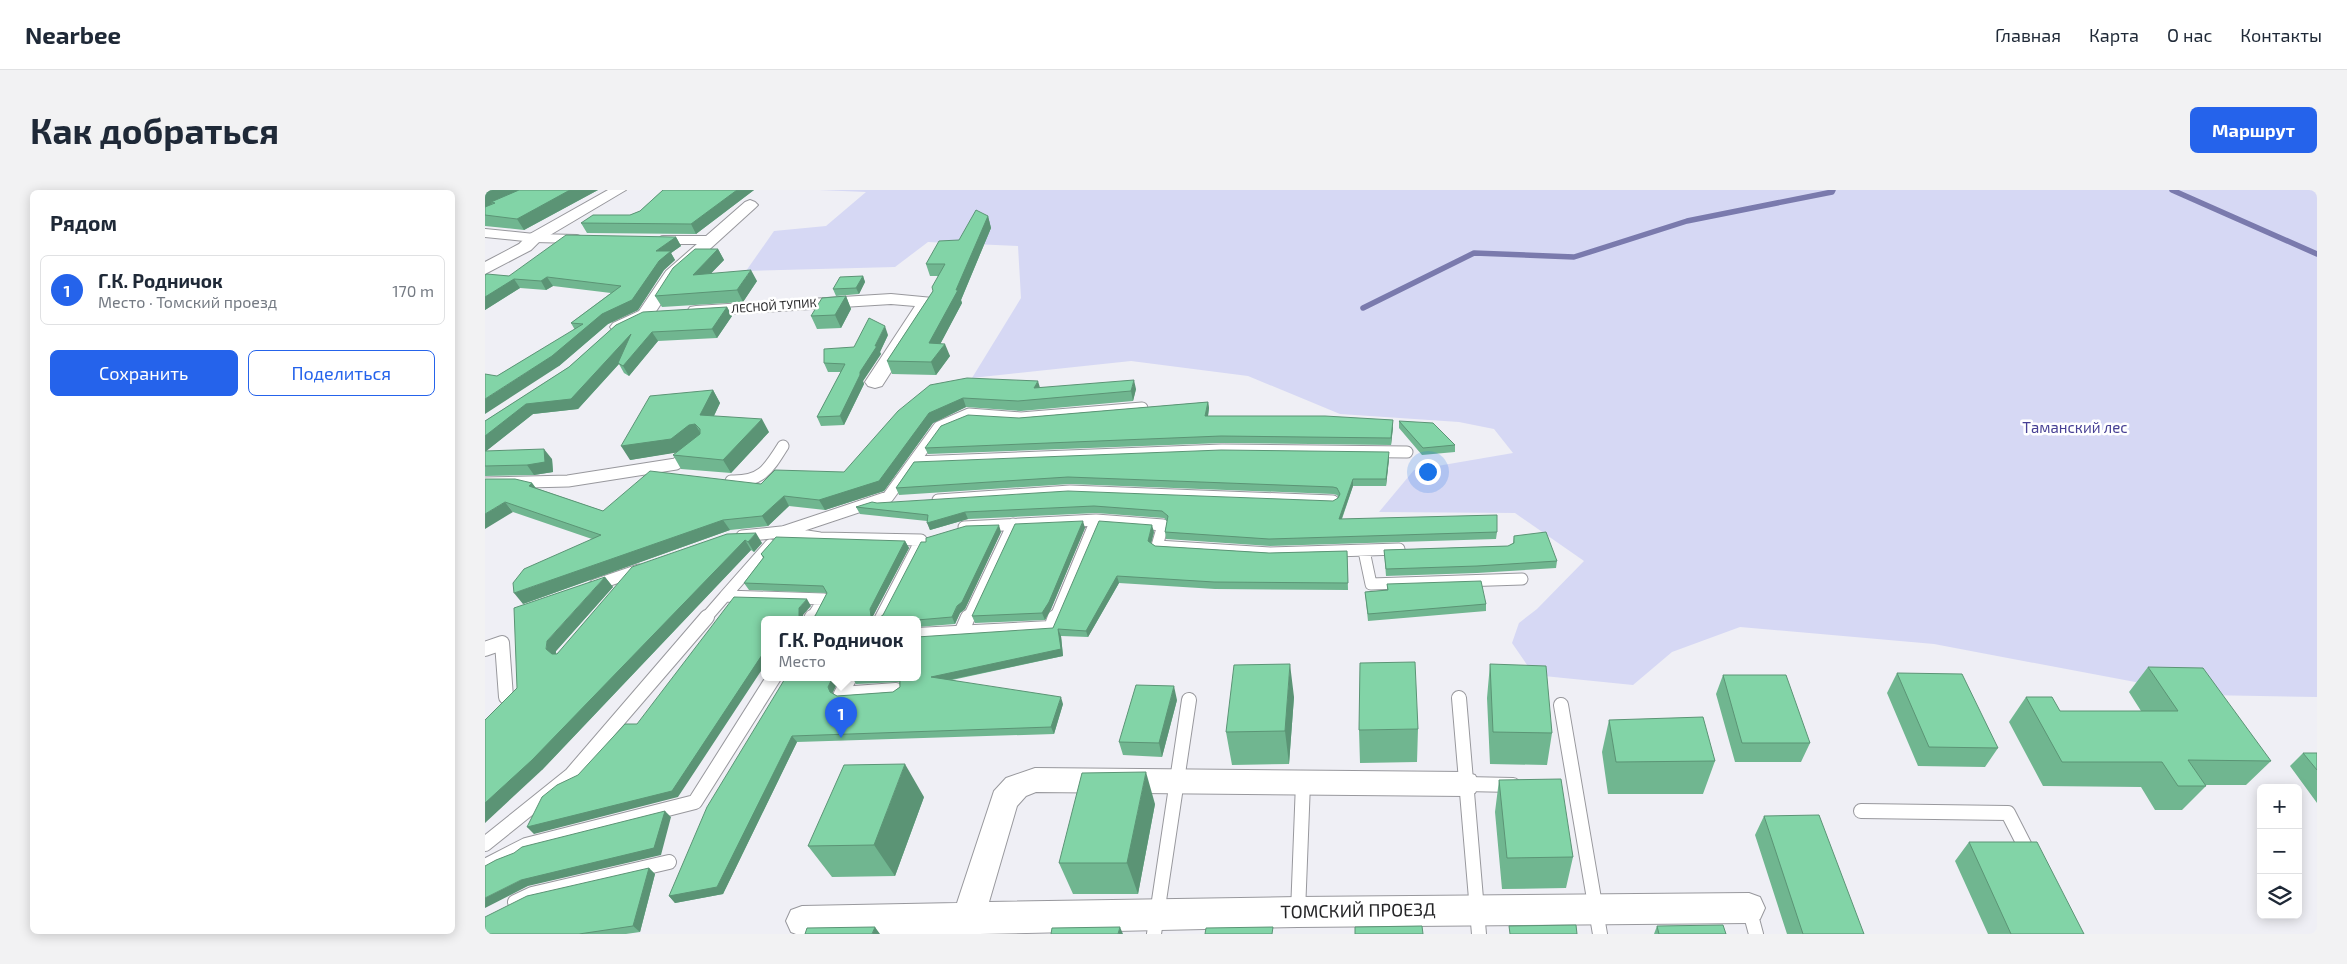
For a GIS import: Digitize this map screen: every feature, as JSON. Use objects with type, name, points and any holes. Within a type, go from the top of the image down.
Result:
[{"type":"street","points":[[485,269],[525,247],[534,238],[619,190]]},
{"type":"street","points":[[608,335],[645,315],[671,275],[750,205]]},
{"type":"street","name":"ЛЕСНОЙ ТУПИК","points":[[645,315],[891,299],[927,302],[875,382]]},
{"type":"street","points":[[965,925],[1004,800],[1016,787],[1035,780],[1465,784]]},
{"type":"street","name":"ТОМСКИЙ ПРОЕЗД","points":[[802,921],[965,925],[1155,924],[1298,912],[1478,922],[1753,921]]},
{"type":"lane","points":[[485,234],[583,239]]},
{"type":"lane","points":[[652,240],[711,240]]},
{"type":"lane","points":[[731,537],[781,532],[888,498],[939,427],[969,414],[1021,418],[1150,407]]},
{"type":"lane","points":[[717,480],[745,482],[765,475],[783,446]]},
{"type":"lane","points":[[914,462],[1126,452],[1315,448],[1407,452]]},
{"type":"lane","points":[[485,484],[568,481],[676,464],[695,449]]},
{"type":"lane","points":[[632,471],[679,476]]},
{"type":"lane","points":[[925,500],[1070,491],[1333,501]]},
{"type":"lane","points":[[867,504],[896,502]]},
{"type":"lane","points":[[921,635],[1051,628],[1096,520]]},
{"type":"lane","points":[[949,532],[967,526],[1096,520],[1163,525],[1157,546],[1270,553],[1411,549]]},
{"type":"lane","points":[[961,633],[1013,524]]},
{"type":"lane","points":[[781,532],[819,538],[926,539],[882,616]]},
{"type":"lane","points":[[485,844],[571,774],[781,532]]},
{"type":"lane","points":[[1364,550],[1371,584],[1521,579]]},
{"type":"lane","points":[[588,588],[653,565]]},
{"type":"lane","points":[[617,592],[635,571]]},
{"type":"lane","points":[[725,596],[824,599],[813,616]]},
{"type":"lane","points":[[485,649],[502,643],[506,697]]},
{"type":"lane","points":[[485,866],[526,845],[695,802],[771,681]]},
{"type":"lane","points":[[847,681],[841,694],[896,690]]},
{"type":"lane","points":[[1459,698],[1478,922]]},
{"type":"lane","points":[[1155,924],[1175,782],[1189,700]]},
{"type":"lane","points":[[1561,705],[1570,786],[1598,922]]},
{"type":"lane","points":[[1298,912],[1303,783]]},
{"type":"lane","points":[[1465,784],[1525,785]]},
{"type":"lane","points":[[1861,811],[2008,813],[2034,865]]},
{"type":"lane","points":[[501,910],[532,894],[669,862]]},
{"type":"green space","name":"Таманский лес","points":[[819,190],[2317,190],[2317,697],[2204,695],[1934,644],[1740,627],[1672,652],[1633,685],[1534,675],[1512,643],[1519,623],[1537,609],[1584,561],[1515,513],[1379,512],[1414,470],[1513,453],[1494,429],[1459,422],[1340,414],[1248,376],[1131,361],[972,378],[1021,298],[1018,246],[928,242],[895,267],[746,271],[774,231],[826,226],[866,192]]},
{"type":"building","points":[[519,190],[570,190],[517,219],[485,215],[485,207],[495,203],[491,202]]},
{"type":"building","points":[[663,190],[737,190],[691,224],[581,223],[593,215],[630,215],[640,211]]},
{"type":"building","points":[[976,210],[988,216],[956,290],[958,290],[929,343],[945,344],[931,362],[887,361],[933,291],[932,287],[945,264],[926,264],[939,241],[959,240]]},
{"type":"building","points":[[566,235],[676,237],[656,251],[671,251],[659,261],[632,300],[602,314],[552,356],[485,399],[485,374],[497,376],[583,324],[571,323],[621,286],[547,277],[541,281],[514,279],[485,297],[485,275],[509,276]]},
{"type":"building","points":[[695,249],[718,249],[693,275],[751,270],[737,290],[655,296],[673,268]]},
{"type":"building","points":[[863,276],[856,288],[833,289],[840,277]]},
{"type":"building","points":[[846,296],[835,315],[811,316],[822,298]]},
{"type":"building","points":[[727,307],[712,329],[652,332],[623,366],[618,363],[631,334],[571,399],[526,404],[485,436],[485,421],[569,367],[616,325],[643,312]]},
{"type":"building","points":[[869,318],[885,326],[875,346],[877,346],[860,372],[840,416],[817,417],[845,364],[824,363],[824,349],[854,347]]},
{"type":"building","points":[[967,378],[1038,381],[1034,388],[1134,380],[1131,391],[1018,401],[963,398],[929,413],[879,481],[819,500],[784,496],[762,516],[723,520],[514,593],[513,583],[524,569],[601,535],[505,502],[485,514],[485,479],[515,479],[532,483],[529,486],[603,511],[650,471],[761,484],[775,470],[844,472],[898,411],[930,385]]},
{"type":"building","points":[[713,390],[700,415],[762,419],[723,460],[673,455],[700,434],[700,429],[695,424],[689,425],[671,439],[621,446],[650,396]]},
{"type":"building","points":[[1208,402],[1205,416],[1325,416],[1393,420],[1391,438],[1221,436],[925,448],[941,426],[968,415],[1019,418]]},
{"type":"building","points":[[1399,421],[1433,423],[1455,445],[1423,448]]},
{"type":"building","points":[[544,449],[545,462],[527,465],[485,466],[485,451]]},
{"type":"building","points":[[1221,450],[1389,452],[1386,479],[1353,479],[1339,519],[1497,515],[1497,532],[1269,539],[1165,532],[1168,516],[1162,511],[1094,506],[965,512],[927,523],[928,515],[856,507],[872,502],[1068,491],[1333,501],[1340,494],[1337,488],[1333,487],[1068,477],[896,488],[914,462]]},
{"type":"building","points":[[1083,521],[1049,602],[1042,613],[972,616],[1015,524]]},
{"type":"building","points":[[1099,521],[1152,525],[1148,541],[1155,546],[1269,553],[1347,551],[1348,583],[1214,582],[1117,576],[1086,631],[1058,629],[1061,649],[931,677],[1061,697],[1051,727],[792,736],[717,887],[669,896],[707,807],[784,681],[831,681],[828,687],[830,692],[837,696],[893,692],[900,687],[900,681],[921,681],[921,637],[1053,628]]},
{"type":"building","points":[[999,525],[962,602],[957,606],[952,617],[921,620],[921,616],[882,616],[921,542],[926,542],[926,538],[966,526]]},
{"type":"building","points":[[1546,532],[1557,561],[1386,569],[1384,550],[1508,546],[1514,543],[1514,536]]},
{"type":"building","points":[[756,533],[748,542],[745,540],[532,760],[485,803],[485,720],[517,688],[514,608],[605,577],[547,641],[546,649],[552,654],[557,654],[632,567],[727,534]]},
{"type":"building","points":[[776,537],[905,541],[870,609],[871,616],[815,616],[827,593],[823,586],[744,583],[764,557],[761,554]]},
{"type":"building","points":[[1481,581],[1486,604],[1368,614],[1365,592],[1388,590],[1387,584]]},
{"type":"building","points":[[734,597],[807,599],[799,608],[799,616],[761,616],[761,657],[672,791],[527,827],[542,797],[557,785],[578,775],[625,724],[637,724]]},
{"type":"building","points":[[1415,662],[1418,729],[1359,730],[1360,663]]},
{"type":"building","points":[[1290,664],[1285,731],[1226,732],[1234,665]]},
{"type":"building","points":[[1490,664],[1546,666],[1552,733],[1493,732]]},
{"type":"building","points":[[2148,667],[2203,668],[2271,761],[2188,760],[2206,786],[2178,786],[2162,762],[2062,762],[2026,697],[2052,697],[2060,711],[2178,711]]},
{"type":"building","points":[[1897,673],[1962,674],[1998,748],[1929,747]]},
{"type":"building","points":[[1723,675],[1786,675],[1810,743],[1742,743]]},
{"type":"building","points":[[1136,685],[1174,686],[1159,743],[1119,742]]},
{"type":"building","points":[[1703,717],[1715,761],[1616,762],[1609,720]]},
{"type":"building","points":[[2303,753],[2317,753],[2317,770]]},
{"type":"building","points":[[905,764],[874,845],[808,846],[844,765]]},
{"type":"building","points":[[1146,772],[1127,863],[1059,863],[1082,773]]},
{"type":"building","points":[[1561,779],[1573,857],[1507,858],[1499,780]]},
{"type":"building","points":[[665,811],[654,848],[521,880],[485,898],[485,866],[514,853],[522,847]]},
{"type":"building","points":[[1819,815],[1864,934],[1803,934],[1764,816]]},
{"type":"building","points":[[1969,842],[2037,842],[2084,934],[2011,934]]},
{"type":"building","points":[[649,868],[633,926],[579,934],[485,934],[485,917],[527,896]]},
{"type":"building","points":[[1576,925],[1577,934],[1510,934],[1509,926]]},
{"type":"building","points":[[1723,925],[1726,934],[1659,934],[1657,926]]},
{"type":"building","points":[[1422,926],[1423,934],[1355,934],[1355,927]]},
{"type":"building","points":[[875,927],[872,934],[805,934],[807,928]]},
{"type":"building","points":[[1120,927],[1118,934],[1051,934],[1052,928]]},
{"type":"building","points":[[1273,927],[1272,934],[1205,934],[1206,928]]},
{"type":"waterway","points":[[1363,308],[1474,253],[1574,257],[1687,221],[1832,192],[1833,190]]},
{"type":"waterway","points":[[2172,190],[2317,254]]},
{"type":"place","name":"Г.К. Родничок","points":[[841,738]]}]
